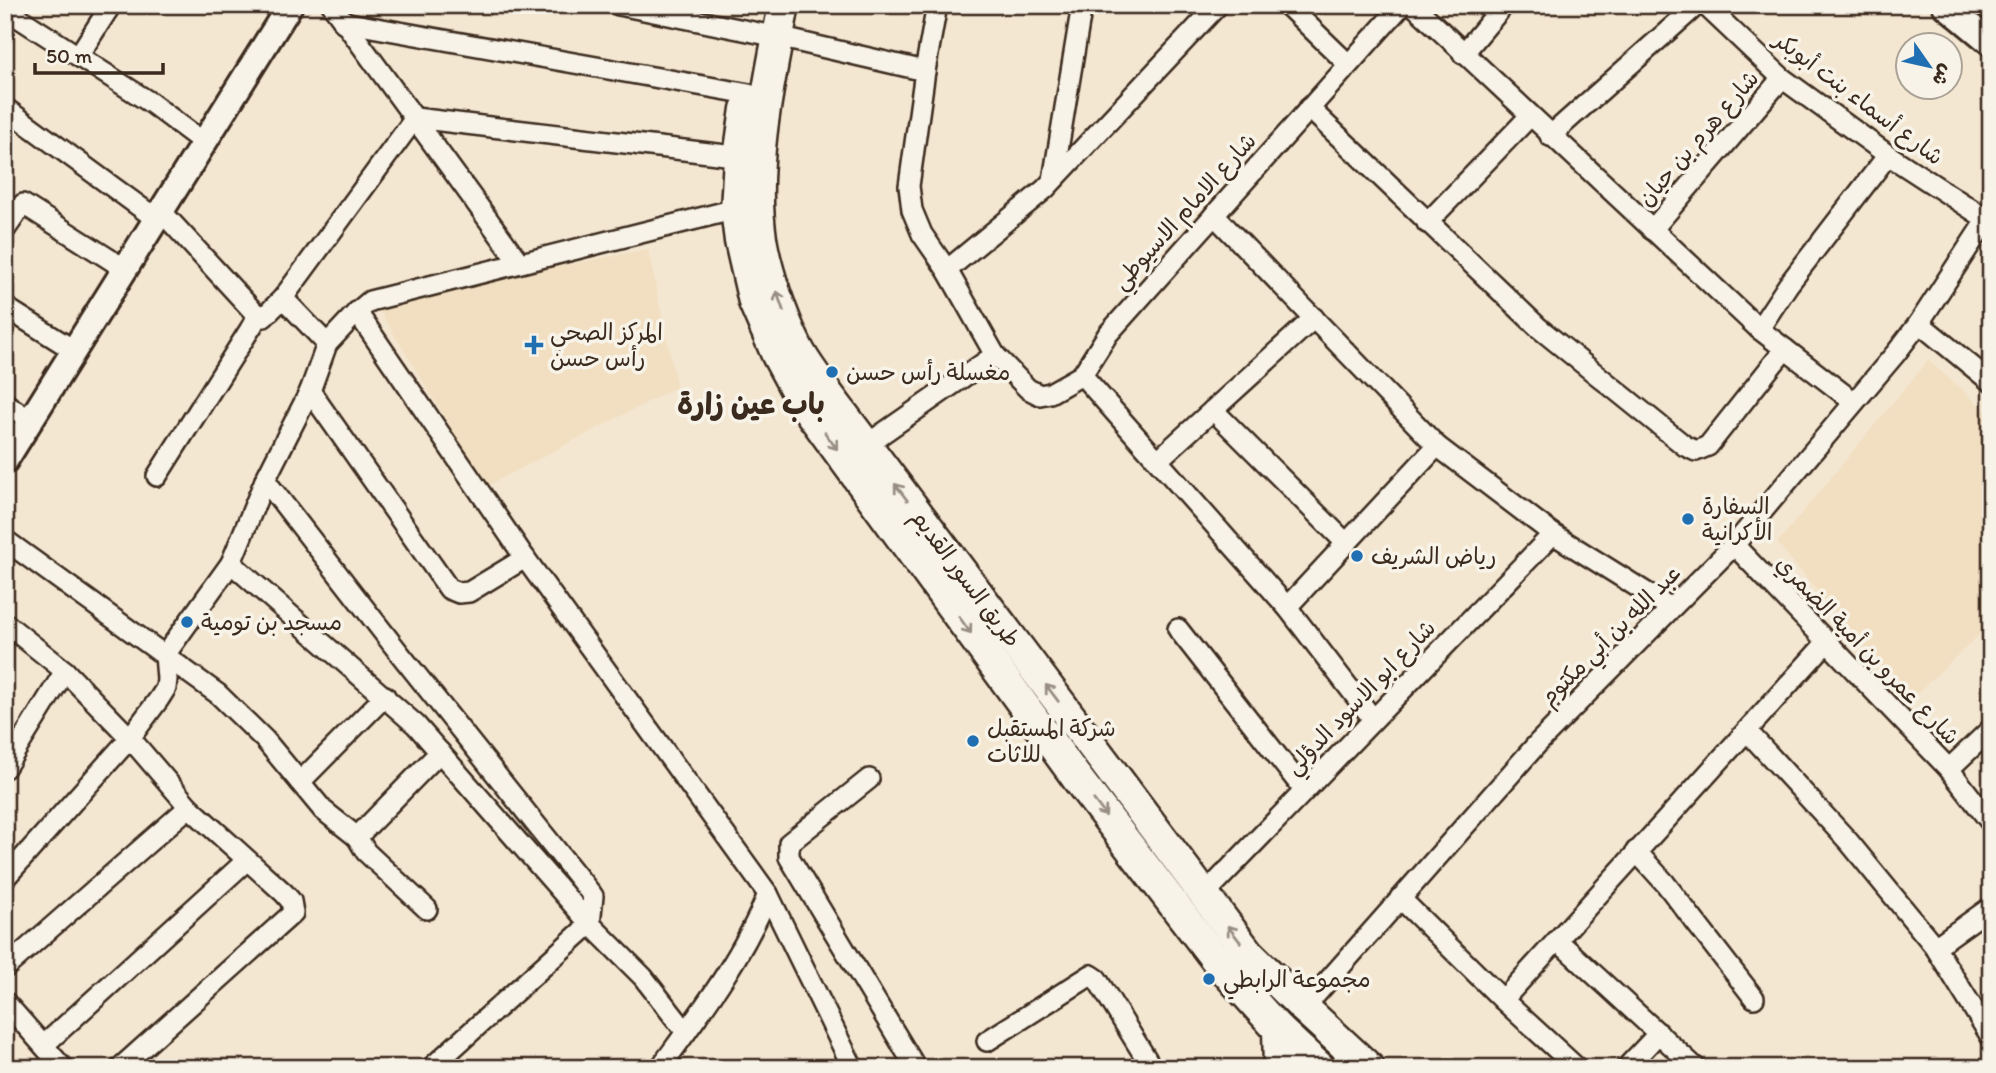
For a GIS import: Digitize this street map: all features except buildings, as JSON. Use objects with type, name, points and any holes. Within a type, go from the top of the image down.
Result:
[{"type":"main road","name":"طريق السور القديم","points":[[784,5],[767,25],[749,94],[750,158],[758,200],[751,240],[754,302],[777,355],[801,400],[1076,777],[1221,967],[1278,1029],[1320,1068]]},
{"type":"main road","name":"طريق السور القديم","points":[[767,25],[750,158],[736,209],[778,298],[798,349],[866,445],[1248,953],[1369,1068]]},
{"type":"main road","points":[[1076,777],[1102,760]]},
{"type":"main road","points":[[1278,1029],[1279,1068]]},
{"type":"street","points":[[79,55],[111,5]]},
{"type":"street","points":[[5,461],[290,5]]},
{"type":"street","points":[[332,5],[342,23],[415,118],[519,262]]},
{"type":"street","points":[[619,5],[767,25],[925,71]]},
{"type":"street","points":[[866,445],[995,355],[947,271],[922,234],[912,210],[909,186],[937,5]]},
{"type":"street","points":[[1054,180],[1082,5]]},
{"type":"street","points":[[947,271],[1054,180],[1218,5]]},
{"type":"street","points":[[1287,5],[1348,64]]},
{"type":"street","name":"شارع الامام الاسيوطي","points":[[995,355],[1028,389],[1040,395],[1082,375],[1108,334],[1402,5]]},
{"type":"street","points":[[1413,5],[1759,329],[1854,402]]},
{"type":"street","points":[[1463,54],[1504,5]]},
{"type":"street","points":[[1550,135],[1697,5]]},
{"type":"street","name":"شارع أسماء بنت أبوبكر","points":[[1706,5],[1782,78],[1888,155],[1989,221]]},
{"type":"street","points":[[1945,5],[1991,43]]},
{"type":"street","points":[[7,13],[79,55],[203,142]]},
{"type":"street","points":[[342,23],[749,94]]},
{"type":"street","name":"شارع هرم بن حيان","points":[[1652,230],[1782,78]]},
{"type":"street","points":[[5,108],[158,214],[259,316],[264,317],[283,298],[415,118]]},
{"type":"street","points":[[1309,108],[1539,328],[1685,446],[1696,451],[1708,446],[1785,349]]},
{"type":"street","points":[[1427,223],[1530,117]]},
{"type":"street","points":[[415,118],[750,158]]},
{"type":"street","points":[[1759,329],[1796,274],[1888,155]]},
{"type":"street","points":[[5,230],[23,204],[125,269]]},
{"type":"street","points":[[5,878],[130,738],[166,688],[165,655],[231,563],[265,480],[310,391],[327,344],[357,312],[370,301],[387,295],[736,209]]},
{"type":"street","points":[[1214,215],[1437,446],[1553,534],[1671,608]]},
{"type":"street","name":"عبد الله بن أبي مكتوم","points":[[1304,1008],[1538,743],[1734,545],[1919,323],[1989,221]]},
{"type":"street","points":[[283,298],[327,344]]},
{"type":"street","points":[[5,307],[75,351]]},
{"type":"street","points":[[357,312],[525,558],[768,894],[853,1068]]},
{"type":"street","points":[[156,477],[259,316]]},
{"type":"street","points":[[1157,460],[1314,318]]},
{"type":"street","points":[[1919,323],[1991,382]]},
{"type":"street","points":[[1082,375],[1287,607],[1373,719]]},
{"type":"street","points":[[310,391],[449,589],[459,593],[469,592],[525,558]]},
{"type":"street","points":[[5,403],[31,421]]},
{"type":"street","points":[[1213,410],[1346,543]]},
{"type":"street","points":[[1287,607],[1437,446]]},
{"type":"street","points":[[265,480],[593,896],[590,924],[431,1068]]},
{"type":"street","name":"شارع ابو الاسود الدؤلي","points":[[1204,895],[1553,534]]},
{"type":"street","points":[[5,540],[218,694],[265,740],[323,810],[357,837],[366,852],[426,909]]},
{"type":"street","name":"شارع عمرو بن أمية الضمري","points":[[1734,545],[1948,769],[1991,823]]},
{"type":"street","points":[[231,563],[416,725],[590,924],[643,977],[686,1032]]},
{"type":"street","points":[[5,623],[65,671],[130,738],[189,807],[291,901],[293,913],[120,1068]]},
{"type":"street","points":[[1178,629],[1304,790]]},
{"type":"street","points":[[1503,1000],[1826,643]]},
{"type":"street","points":[[5,768],[65,671]]},
{"type":"street","points":[[300,782],[385,696]]},
{"type":"street","points":[[1948,769],[1991,729]]},
{"type":"street","points":[[1747,731],[1849,842],[1935,947],[1991,1037]]},
{"type":"street","points":[[357,837],[440,752]]},
{"type":"street","points":[[869,779],[789,843],[789,857],[916,1068]]},
{"type":"street","points":[[5,968],[189,807]]},
{"type":"street","points":[[1636,851],[1665,883],[1754,998]]},
{"type":"street","points":[[44,1045],[246,861]]},
{"type":"street","points":[[660,1068],[750,933],[768,894]]},
{"type":"street","points":[[1400,898],[1503,1000],[1577,1068]]},
{"type":"street","points":[[1935,947],[1991,907]]},
{"type":"street","points":[[1558,941],[1696,1068]]},
{"type":"street","points":[[987,1041],[1091,975],[1097,979],[1152,1068]]},
{"type":"street","points":[[5,1002],[63,1068]]},
{"type":"street","points":[[1626,1068],[1659,1033]]},
{"type":"shaded area","name":"المركز الصحي رأس حسن","points":[[648,249],[677,387],[487,486],[374,302]]},
{"type":"shaded area","points":[[1928,360],[1991,415],[1991,624],[1909,701],[1777,543]]},
{"type":"place","name":"المركز الصحي رأس حسن","points":[[534,345]]},
{"type":"place","name":"مغسلة رأس حسن","points":[[832,372]]},
{"type":"place","name":"السفارة الأكرانية","points":[[1688,519]]},
{"type":"place","name":"رياض الشريف","points":[[1357,556]]},
{"type":"place","name":"مسجد بن تومية","points":[[187,622]]},
{"type":"place","name":"شركة المستقبل للاثات","points":[[973,741]]},
{"type":"place","name":"مجموعة الرابطي","points":[[1209,979]]},
{"type":"district","name":"باب عين زارة","points":[[751,403]]}]
